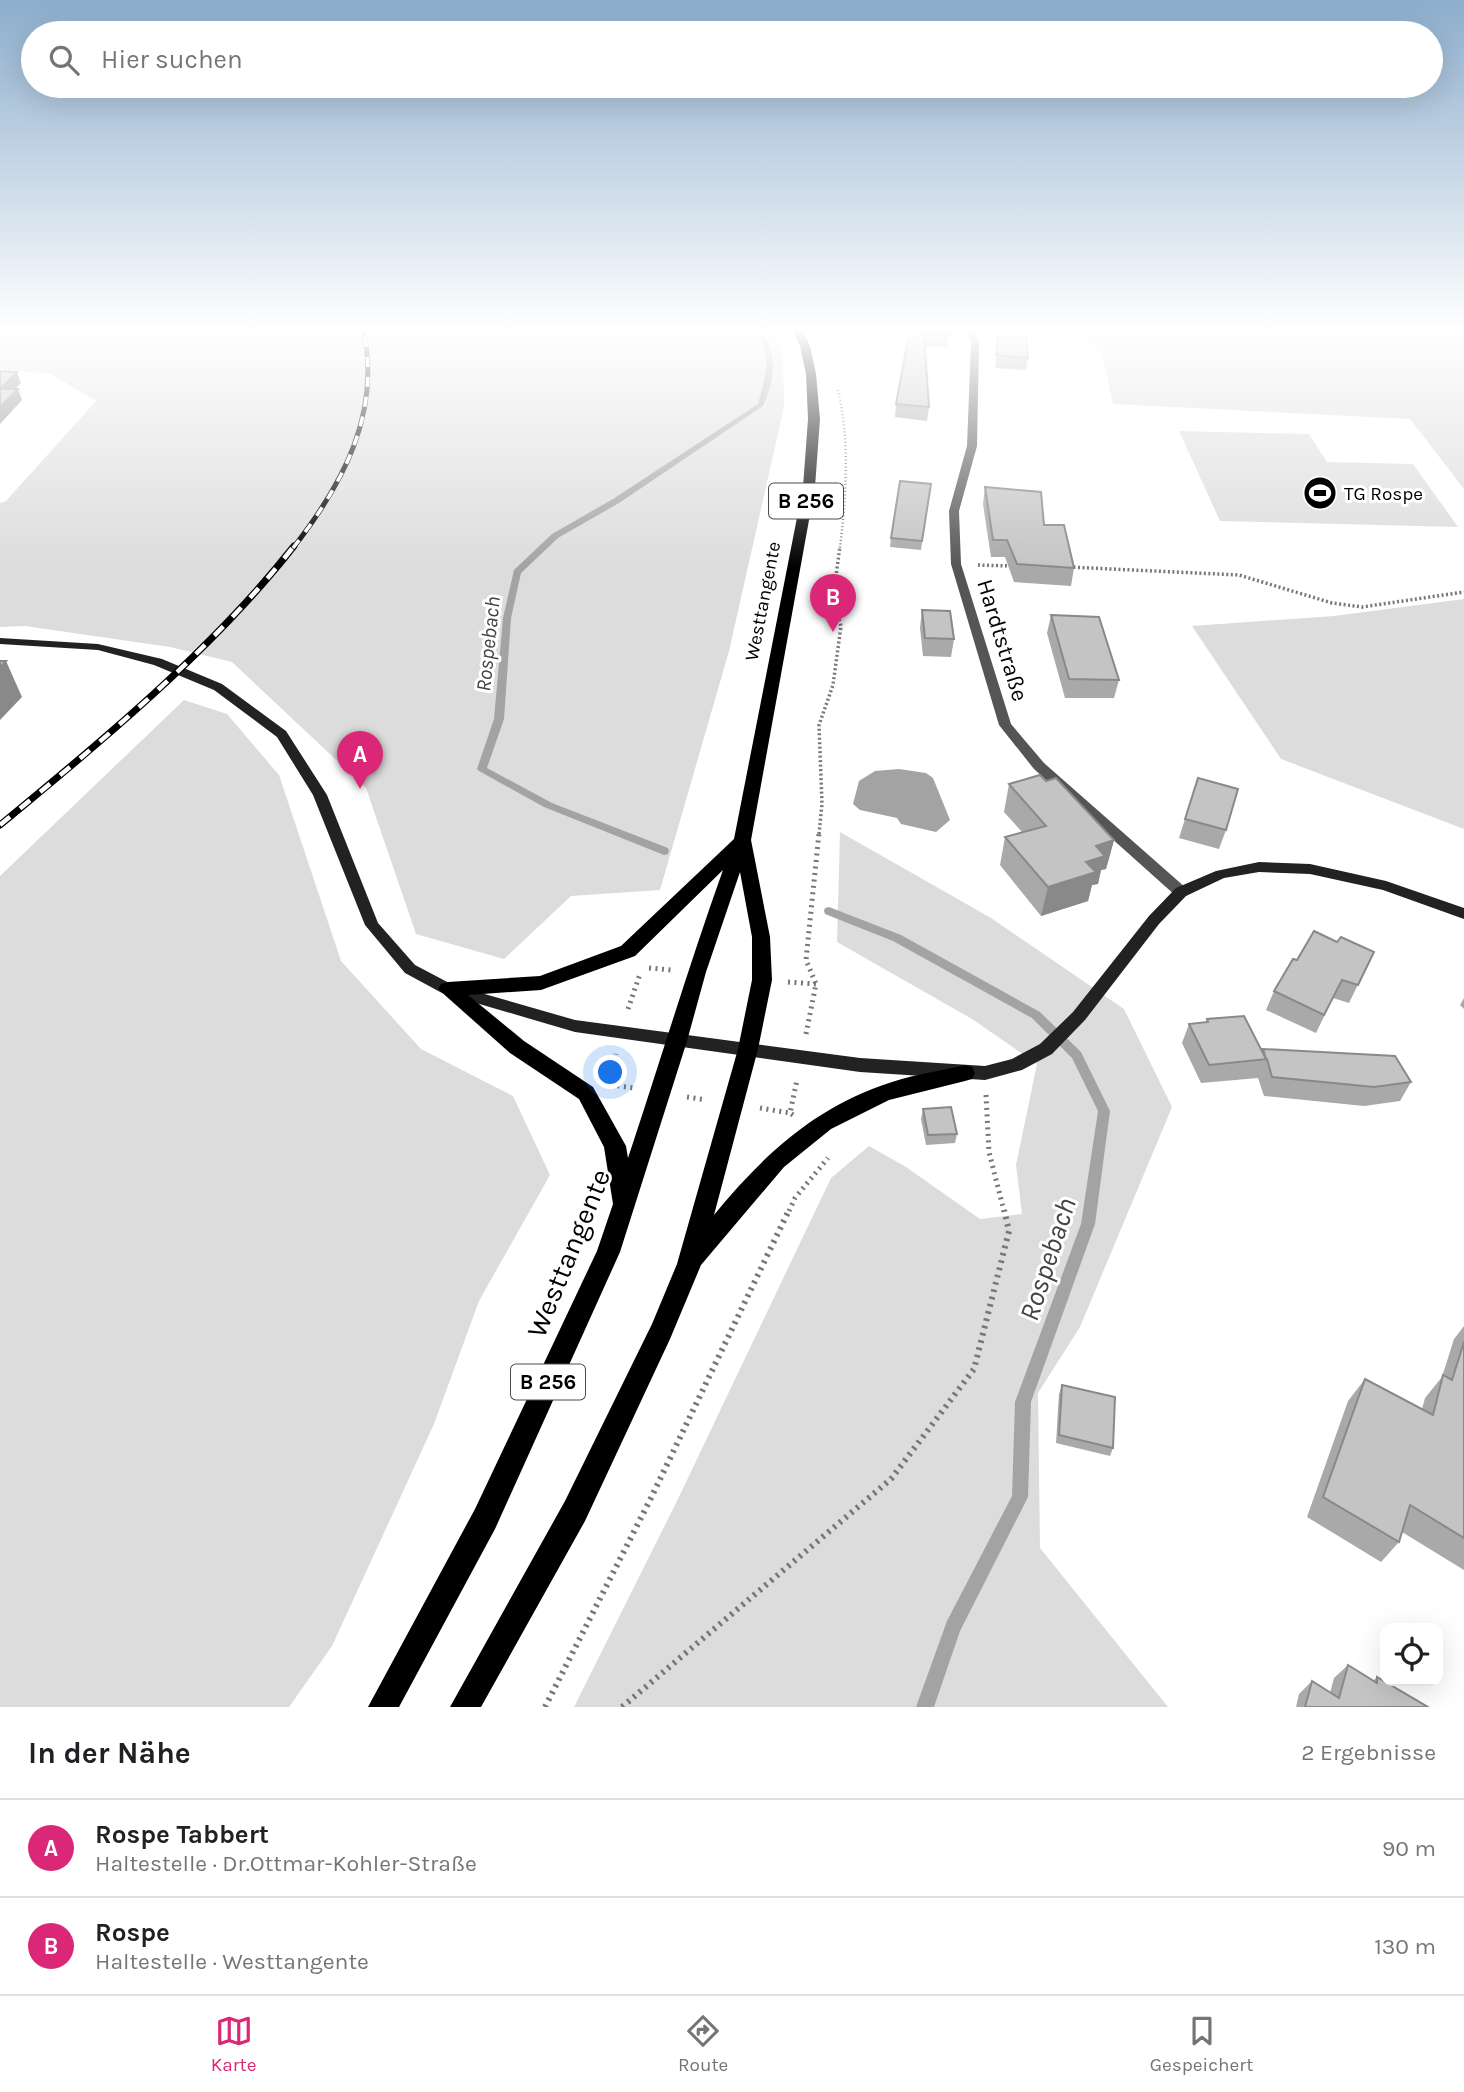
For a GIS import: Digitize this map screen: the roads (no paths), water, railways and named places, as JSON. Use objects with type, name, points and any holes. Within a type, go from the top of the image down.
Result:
[{"type":"main road","name":"Westtangente","points":[[383,1707],[485,1519],[608,1252],[623,1209],[677,1041],[696,972],[743,840],[809,487],[813,409]]},
{"type":"main road","name":"Westtangente","points":[[465,1707],[575,1511],[662,1331],[689,1264],[748,1049],[762,980],[761,937],[743,840]]},
{"type":"main road","points":[[448,989],[541,983],[628,951],[743,840]]},
{"type":"main road","points":[[448,989],[517,1047],[586,1093],[615,1146],[623,1209]]},
{"type":"main road","name":"B 256","points":[[689,1264],[759,1176],[810,1130],[881,1094],[975,1073]]},
{"type":"street","name":"Hardtstraße","points":[[973,409],[972,446],[954,511],[956,564],[1005,725],[1039,766],[1181,892]]},
{"type":"street","points":[[0,641],[98,647],[158,662],[218,687],[282,734],[320,795],[372,925],[410,969],[448,989],[575,1026],[860,1065],[975,1073],[1016,1065],[1046,1049],[1079,1016],[1154,920],[1181,892],[1221,874],[1259,867],[1310,869],[1386,886],[1464,914]]},
{"type":"waterway","name":"Rospebach","points":[[664,851],[548,805],[482,769],[499,719],[507,618],[517,572],[555,536],[616,501],[755,409]]},
{"type":"waterway","name":"Rospebach","points":[[829,911],[897,938],[1036,1015],[1077,1055],[1104,1111],[1088,1224],[1023,1402],[1020,1497],[953,1627],[925,1707]]},
{"type":"railway","points":[[293,548],[328,498],[342,472],[354,446],[364,409]]},
{"type":"railway","points":[[0,825],[77,761],[192,658],[294,546]]},
{"type":"place","name":"TG Rospe","points":[[1320,493]]},
{"type":"place","name":"Rospe","points":[[833,632]]},
{"type":"place","name":"Rospe Tabbert","points":[[360,789]]}]
